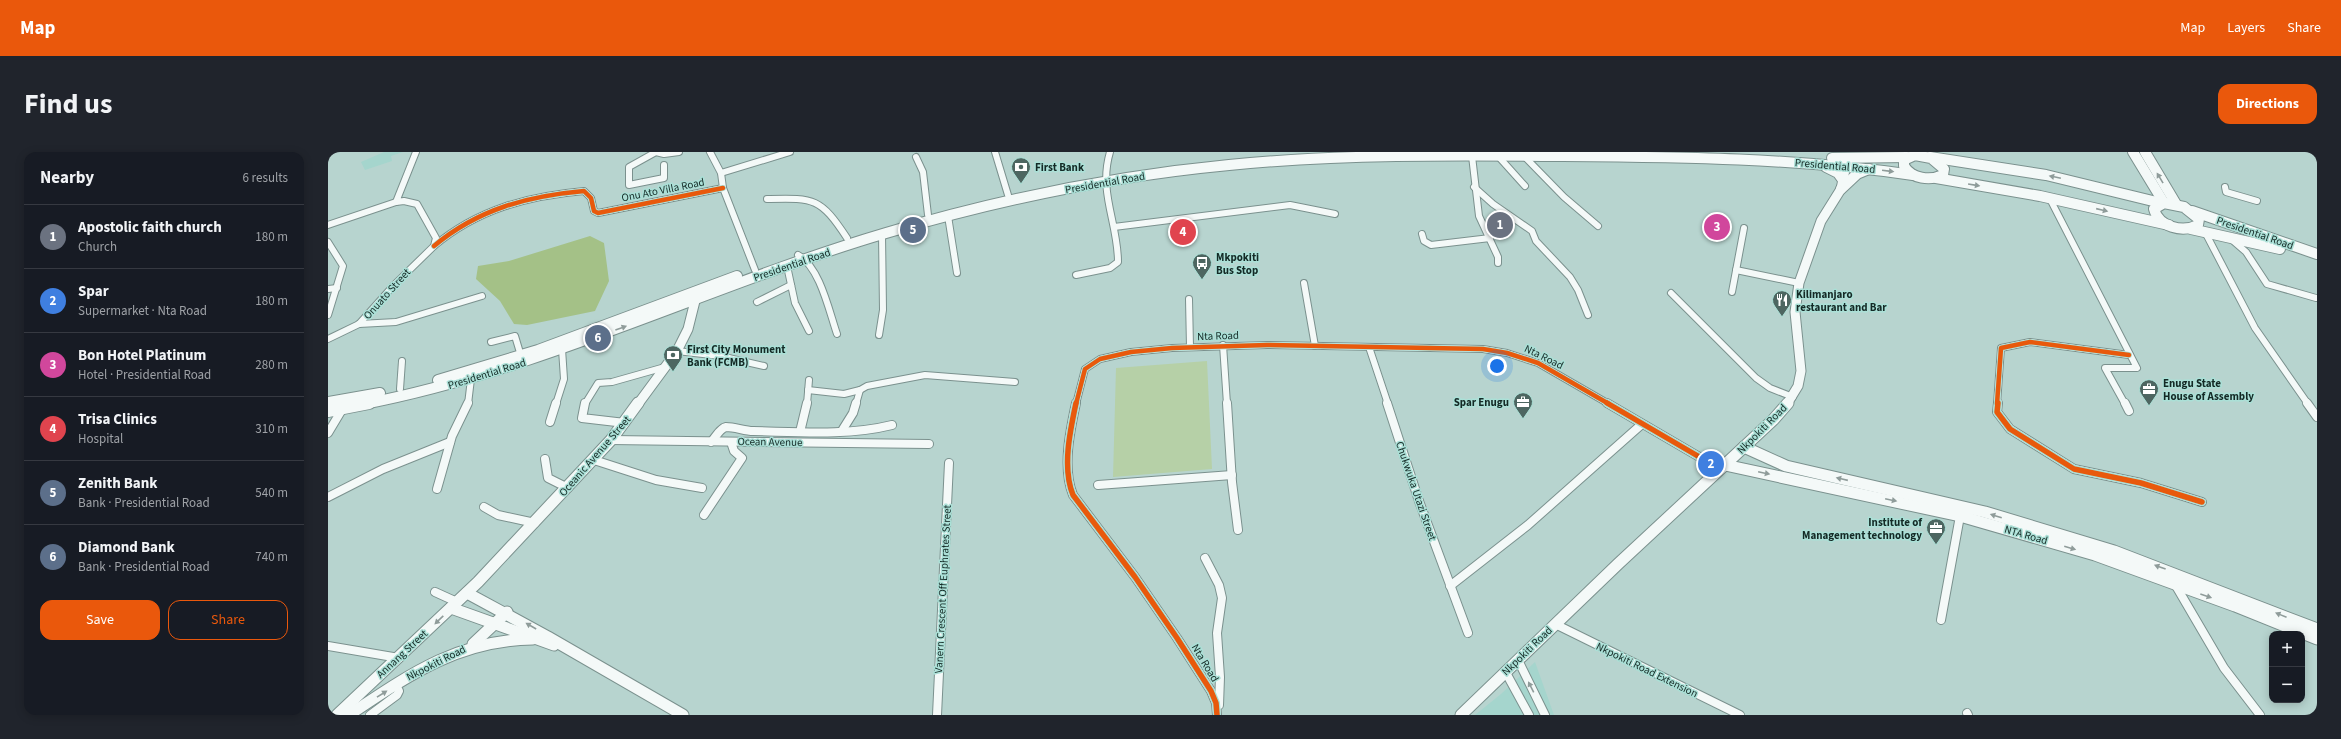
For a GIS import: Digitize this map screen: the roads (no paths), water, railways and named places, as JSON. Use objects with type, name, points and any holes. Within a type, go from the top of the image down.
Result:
[{"type":"main road","name":"Presidential Road","points":[[328,411],[445,382],[696,295],[787,266],[802,257],[847,238],[882,234],[994,202],[1008,195],[1217,160],[1318,152]]},
{"type":"main road","name":"Presidential Road","points":[[1680,152],[1848,162],[1871,169],[1925,178],[1936,178]]},
{"type":"main road","points":[[2133,152],[2163,203]]},
{"type":"main road","points":[[2145,152],[2176,204]]},
{"type":"main road","name":"Presidential Road","points":[[328,402],[400,389],[471,379],[562,350],[755,270],[802,257],[928,215],[1103,178],[1273,161],[1329,158],[1473,154],[1523,156],[1593,154],[1820,164],[1909,155],[1927,155]]},
{"type":"main road","points":[[1909,155],[1904,160],[1905,168],[1913,175]]},
{"type":"main road","points":[[1927,155],[2031,172],[2110,189],[2163,203],[2176,204]]},
{"type":"main road","points":[[1927,155],[1939,162],[1944,169],[1943,175],[1936,178]]},
{"type":"main road","name":"Nkpokiti Road","points":[[1461,715],[1555,624],[1744,447],[1783,409],[1793,397],[1801,371],[1795,312],[1799,283],[1813,238],[1842,185],[1848,162]]},
{"type":"main road","points":[[1820,164],[1835,171],[1842,185],[1855,176],[1871,169]]},
{"type":"main road","points":[[1936,178],[2050,199],[2169,225]]},
{"type":"main road","points":[[2163,203],[2154,209],[2154,213],[2169,225]]},
{"type":"main road","name":"Presidential Road","points":[[2176,204],[2192,212],[2317,254]]},
{"type":"main road","points":[[2191,229],[2200,222],[2192,212]]},
{"type":"main road","name":"Presidential Road","points":[[2169,225],[2232,238],[2317,260]]},
{"type":"main road","points":[[2232,238],[2236,227]]},
{"type":"main road","name":"Oceanic Avenue Street","points":[[467,593],[535,523],[612,440],[677,351],[688,329],[696,295]]},
{"type":"main road","name":"NTA Road","points":[[1744,447],[1786,466],[1985,512],[2114,551],[2317,629]]},
{"type":"main road","name":"NTA Road","points":[[1723,467],[1960,516],[2095,555],[2176,586],[2235,606],[2317,639]]},
{"type":"main road","points":[[467,593],[507,612],[564,647],[683,715]]},
{"type":"main road","name":"Annang Street","points":[[337,715],[467,593]]},
{"type":"main road","points":[[454,605],[494,625],[532,639],[564,647]]},
{"type":"main road","points":[[472,646],[507,612]]},
{"type":"main road","name":"Nkpokiti Road","points":[[349,715],[426,667],[472,646],[499,640],[532,639]]},
{"type":"street","points":[[396,202],[416,152]]},
{"type":"street","points":[[664,165],[664,178],[629,185],[629,167],[656,152],[664,154],[679,152]]},
{"type":"street","points":[[710,152],[721,173],[723,188],[755,270]]},
{"type":"street","points":[[721,173],[790,152]]},
{"type":"street","points":[[995,152],[1008,195]]},
{"type":"street","points":[[1076,275],[1116,265],[1118,257],[1114,227],[1103,178],[1110,152]]},
{"type":"street","points":[[1473,154],[1474,187],[1479,216],[1490,238],[1498,260]]},
{"type":"street","points":[[1498,156],[1525,186]]},
{"type":"street","points":[[1523,156],[1564,197],[1598,226]]},
{"type":"street","points":[[916,157],[923,172],[928,215]]},
{"type":"street","points":[[1474,187],[1493,204],[1532,231],[1536,241],[1570,277],[1578,290],[1588,314]]},
{"type":"street","points":[[2225,187],[2226,192],[2257,201]]},
{"type":"street","name":"Onu Ato Villa Road","points":[[607,211],[723,188]]},
{"type":"street","name":"Onuato Street","points":[[328,339],[359,324],[394,285],[434,246],[460,226],[516,200],[584,191],[591,198],[595,212],[598,213],[607,211]]},
{"type":"street","points":[[767,199],[810,199],[820,203],[847,238]]},
{"type":"street","points":[[2050,199],[2137,368],[2105,368],[2130,411]]},
{"type":"street","points":[[328,232],[330,224],[362,212],[404,201],[416,204],[436,238],[434,246]]},
{"type":"street","points":[[1114,227],[1290,205],[1335,214]]},
{"type":"street","points":[[948,216],[957,273]]},
{"type":"street","points":[[1732,292],[1744,228]]},
{"type":"street","points":[[2205,232],[2255,328],[2317,417]]},
{"type":"street","points":[[880,335],[882,310],[882,234]]},
{"type":"street","points":[[1422,234],[1428,244],[1434,246],[1490,238]]},
{"type":"street","points":[[2232,238],[2246,252],[2267,284],[2316,298]]},
{"type":"street","points":[[328,242],[343,266],[328,315]]},
{"type":"street","points":[[802,257],[821,287],[838,334]]},
{"type":"street","points":[[787,266],[795,303],[809,331]]},
{"type":"street","points":[[1736,270],[1799,283]]},
{"type":"street","points":[[1304,283],[1315,346]]},
{"type":"street","points":[[757,302],[791,285]]},
{"type":"street","points":[[328,289],[337,288]]},
{"type":"street","points":[[1671,293],[1756,378],[1770,388],[1793,397]]},
{"type":"street","points":[[359,324],[396,322],[482,296]]},
{"type":"street","points":[[1189,299],[1190,347]]},
{"type":"street","points":[[491,342],[514,336],[521,356]]},
{"type":"street","points":[[2129,355],[2030,342],[2001,348],[1997,412],[2010,429],[2074,469],[2141,483],[2202,502]]},
{"type":"street","points":[[1223,345],[1232,475],[1238,530]]},
{"type":"street","name":"Nta Road","points":[[1218,711],[1208,686],[1174,632],[1072,494],[1069,485],[1070,435],[1075,405],[1085,369],[1089,364],[1096,360],[1125,354],[1223,345],[1455,348],[1515,354],[1545,367],[1642,424],[1723,467]]},
{"type":"street","name":"Chukwuka Utazi Street","points":[[1370,347],[1409,472],[1468,633]]},
{"type":"street","points":[[550,422],[564,379],[562,350]]},
{"type":"street","points":[[677,351],[720,356],[764,366]]},
{"type":"street","points":[[400,389],[402,361]]},
{"type":"street","points":[[625,423],[582,418],[585,402],[598,383],[612,382],[665,367]]},
{"type":"street","points":[[808,390],[844,394],[860,390],[867,386],[925,375],[1015,382]]},
{"type":"street","points":[[437,489],[450,442],[468,406],[471,379]]},
{"type":"street","points":[[800,432],[807,407],[809,380]]},
{"type":"street","points":[[844,430],[853,413],[860,390]]},
{"type":"street","points":[[328,433],[344,408]]},
{"type":"street","points":[[1450,586],[1528,525],[1642,424]]},
{"type":"street","points":[[711,442],[723,428],[727,427],[745,431],[800,432],[871,430],[892,425]]},
{"type":"street","name":"Ocean Avenue","points":[[612,440],[929,444]]},
{"type":"street","points":[[328,497],[383,469],[450,442]]},
{"type":"street","points":[[704,515],[742,458],[734,451],[731,442]]},
{"type":"street","points":[[545,459],[548,478],[555,483],[568,488]]},
{"type":"street","points":[[594,460],[656,480],[702,488]]},
{"type":"street","name":"Vanern Crescent Off Euphrates Street","points":[[937,715],[949,463]]},
{"type":"street","points":[[1098,485],[1232,475]]},
{"type":"street","points":[[484,508],[498,515],[535,523]]},
{"type":"street","points":[[1941,620],[1960,516]]},
{"type":"street","points":[[1205,558],[1219,585],[1222,598],[1217,633],[1220,677],[1218,711]]},
{"type":"street","points":[[2176,586],[2224,668],[2260,715]]},
{"type":"street","points":[[434,592],[454,605]]},
{"type":"street","name":"Nkpokiti Road Extension","points":[[1555,624],[1740,715]]},
{"type":"street","points":[[328,646],[399,658]]},
{"type":"street","points":[[1518,660],[1545,715]]},
{"type":"street","points":[[1505,672],[1529,715]]},
{"type":"street","points":[[370,715],[397,695],[399,691],[396,685]]},
{"type":"place","name":"First Bank","points":[[1021,184]]},
{"type":"place","name":"Apostolic faith church","points":[[1500,225]]},
{"type":"place","name":"Bon Hotel Platinum","points":[[1717,227]]},
{"type":"place","name":"Zenith Bank","points":[[913,230]]},
{"type":"place","name":"Trisa Clinics","points":[[1183,232]]},
{"type":"place","name":"Mkpokiti Bus Stop","points":[[1202,280]]},
{"type":"place","name":"Kilimanjaro restaurant and Bar","points":[[1782,317]]},
{"type":"place","name":"Diamond Bank","points":[[598,338]]},
{"type":"place","name":"First City Monument Bank (FCMB)","points":[[673,372]]},
{"type":"place","name":"Enugu State House of Assembly","points":[[2149,406]]},
{"type":"place","name":"Spar Enugu","points":[[1523,419]]},
{"type":"place","name":"Spar","points":[[1711,464]]},
{"type":"place","name":"Institute of Management technology","points":[[1936,545]]}]
